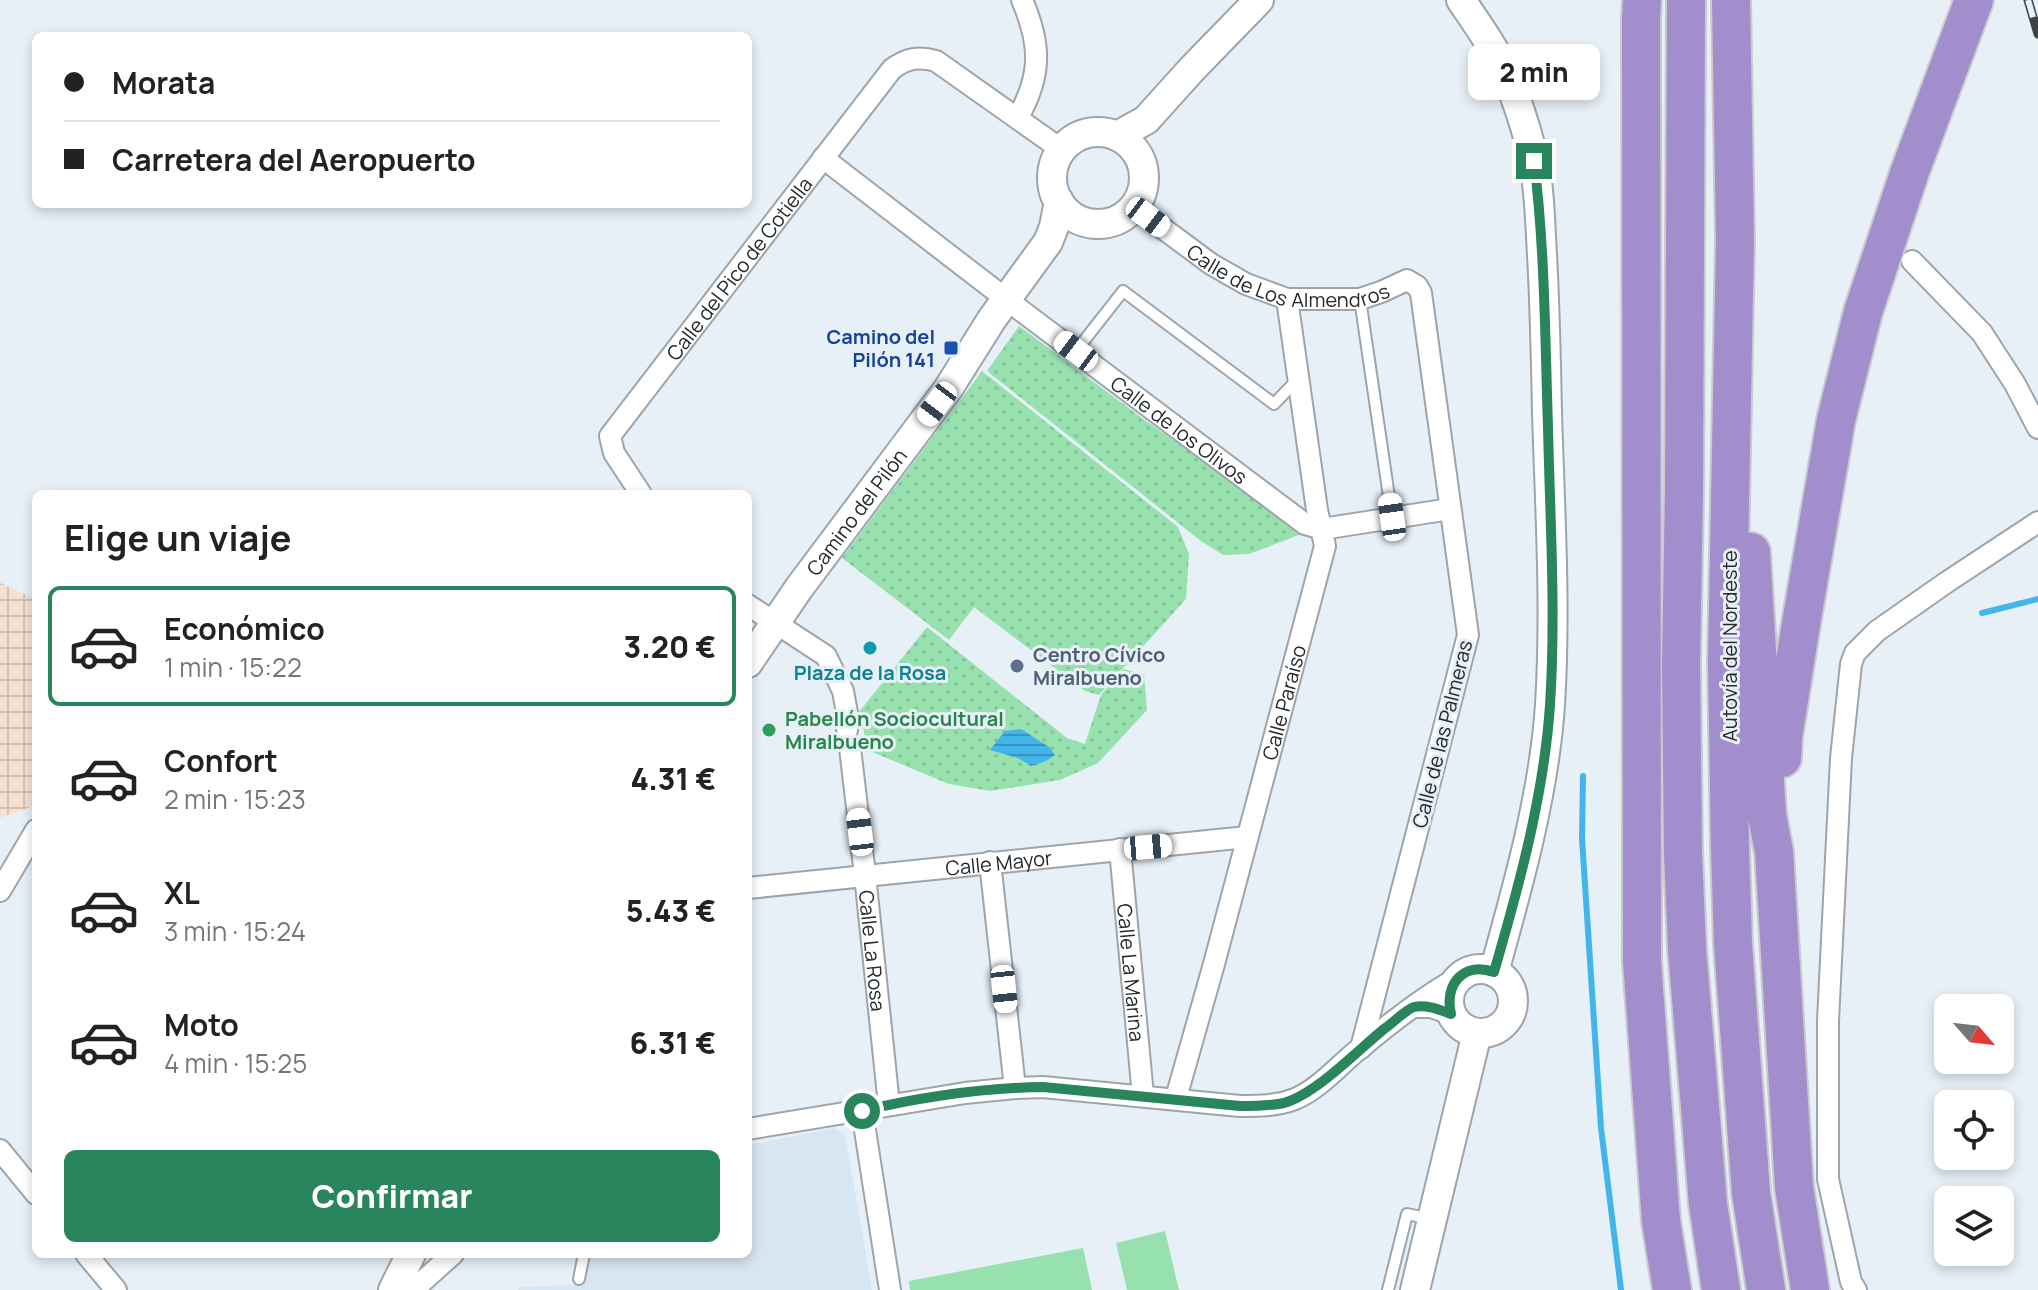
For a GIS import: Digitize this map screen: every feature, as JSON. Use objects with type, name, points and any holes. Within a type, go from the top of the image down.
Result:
[{"type":"highway","points":[[1686,0],[1681,664],[1683,853],[1687,949],[1708,1204],[1721,1290]]},
{"type":"highway","name":"Autovía del Nordeste","points":[[1731,0],[1735,240],[1727,661],[1733,944],[1751,1193],[1766,1290]]},
{"type":"highway","points":[[1640,6],[1642,961],[1661,1221],[1672,1290]]},
{"type":"highway","points":[[1774,852],[1783,737],[1836,420],[1863,312],[1910,171],[1968,16]]},
{"type":"highway","points":[[1735,240],[1747,265],[1749,522],[1767,815],[1774,852],[1794,1187],[1810,1290]]},
{"type":"street","points":[[1022,0],[1032,26],[1037,56],[1027,101],[1018,117],[1062,150]]},
{"type":"street","points":[[1126,143],[1259,0]]},
{"type":"street","points":[[1461,0],[1483,31],[1507,76],[1527,132],[1538,194],[1544,300],[1552,578],[1550,707],[1524,863],[1494,972]]},
{"type":"street","name":"Calle del Pico de Cotiella","points":[[638,490],[614,453],[610,436],[892,69],[918,57],[928,58],[945,66],[1018,117]]},
{"type":"street","points":[[1093,132],[1105,132],[1126,143],[1143,169],[1142,189],[1134,207],[1106,223],[1085,221],[1066,210],[1054,191],[1053,169],[1062,150],[1081,135],[1093,132]]},
{"type":"street","name":"Calle de los Olivos","points":[[823,158],[1290,514],[1310,527],[1322,529]]},
{"type":"street","name":"Camino del Pilón","points":[[752,657],[948,389],[1006,298],[1048,242],[1059,201]]},
{"type":"street","name":"Calle de Los Almendros","points":[[1134,207],[1211,264],[1246,284],[1287,299],[1360,299],[1407,280]]},
{"type":"street","name":"Camino del Pilón","points":[[1048,242],[1085,221]]},
{"type":"street","points":[[1912,261],[1982,333],[2015,384],[2038,428]]},
{"type":"street","name":"Calle de las Palmeras","points":[[1361,1048],[1468,635],[1421,293],[1417,286],[1407,280]]},
{"type":"street","name":"Calle Paraíso","points":[[1176,1098],[1324,552],[1325,542],[1317,510],[1287,299]]},
{"type":"street","points":[[1322,529],[1450,509]]},
{"type":"street","points":[[1856,1290],[1851,1282],[1828,1179],[1828,1021],[1841,758],[1851,664],[1855,653],[1877,631],[2038,522]]},
{"type":"street","points":[[752,608],[774,623]]},
{"type":"street","name":"Calle La Rosa","points":[[774,623],[826,656],[843,691],[889,1105]]},
{"type":"street","points":[[0,891],[32,837]]},
{"type":"street","name":"Calle Mayor","points":[[752,888],[1247,837]]},
{"type":"street","name":"Calle La Marina","points":[[1120,849],[1143,1096]]},
{"type":"street","points":[[990,862],[1015,1088]]},
{"type":"street","points":[[752,1128],[965,1093],[1015,1088],[1043,1087],[1265,1106],[1299,1097],[1314,1088],[1361,1048],[1413,1007],[1436,990],[1474,970],[1488,969],[1499,974],[1508,984],[1513,998],[1513,1007],[1506,1022],[1492,1032],[1477,1033],[1462,1027],[1451,1014],[1431,1007],[1413,1007]]},
{"type":"street","points":[[1451,1014],[1450,993],[1459,977]]},
{"type":"street","points":[[1415,1290],[1477,1033]]},
{"type":"street","points":[[862,1111],[890,1290]]},
{"type":"street","points":[[0,1150],[32,1189]]},
{"type":"street","points":[[89,1258],[116,1290]]},
{"type":"street","points":[[393,1290],[409,1258]]},
{"type":"street","points":[[413,1290],[449,1258]]},
{"type":"lane","points":[[1076,351],[1123,291],[1274,404],[1298,378]]},
{"type":"lane","points":[[1360,299],[1392,517]]},
{"type":"lane","points":[[1388,1290],[1407,1214],[1432,1219]]},
{"type":"lane","points":[[579,1279],[583,1258]]},
{"type":"shaded area","points":[[0,583],[32,597],[32,806],[0,818]]},
{"type":"shaded area","points":[[836,1128],[845,1135],[872,1290],[518,1290],[518,1287],[584,1285],[588,1258],[752,1258],[752,1144]]},
{"type":"green space","points":[[1019,326],[1304,533],[1249,554],[1223,555],[1201,541],[987,371]]},
{"type":"green space","points":[[982,371],[1178,527],[1189,554],[1186,599],[1099,695],[1085,691],[974,607],[949,640],[842,558]]},
{"type":"green space","points":[[927,627],[1067,738],[1085,744],[1101,695],[1124,669],[1144,675],[1147,710],[1098,763],[1060,780],[990,791],[949,784],[865,749],[859,712]]},
{"type":"green space","points":[[1165,1231],[1179,1290],[1127,1290],[1116,1243]]},
{"type":"green space","points":[[1083,1248],[1092,1290],[910,1290],[909,1281]]},
{"type":"water","points":[[1021,729],[1049,747],[1055,755],[1031,766],[1018,758],[990,750],[1005,731]]},
{"type":"waterway","points":[[1982,613],[2038,599]]},
{"type":"waterway","points":[[1583,776],[1582,839],[1601,1128],[1621,1290]]},
{"type":"railway","points":[[2028,0],[2038,34]]},
{"type":"place","name":"Camino del Pilón 141","points":[[951,348]]},
{"type":"place","name":"Plaza de la Rosa","points":[[870,648]]},
{"type":"place","name":"Centro Cívico Miralbueno","points":[[1017,666]]},
{"type":"place","name":"Pabellón Sociocultural Miralbueno","points":[[769,730]]},
{"type":"route","points":[[862,1111],[965,1093],[1043,1087],[1240,1106],[1285,1102],[1314,1088],[1413,1007],[1431,1007],[1451,1014],[1450,993],[1463,974],[1480,969],[1494,972],[1524,863],[1550,707],[1552,578],[1544,300],[1534,161]]}]
